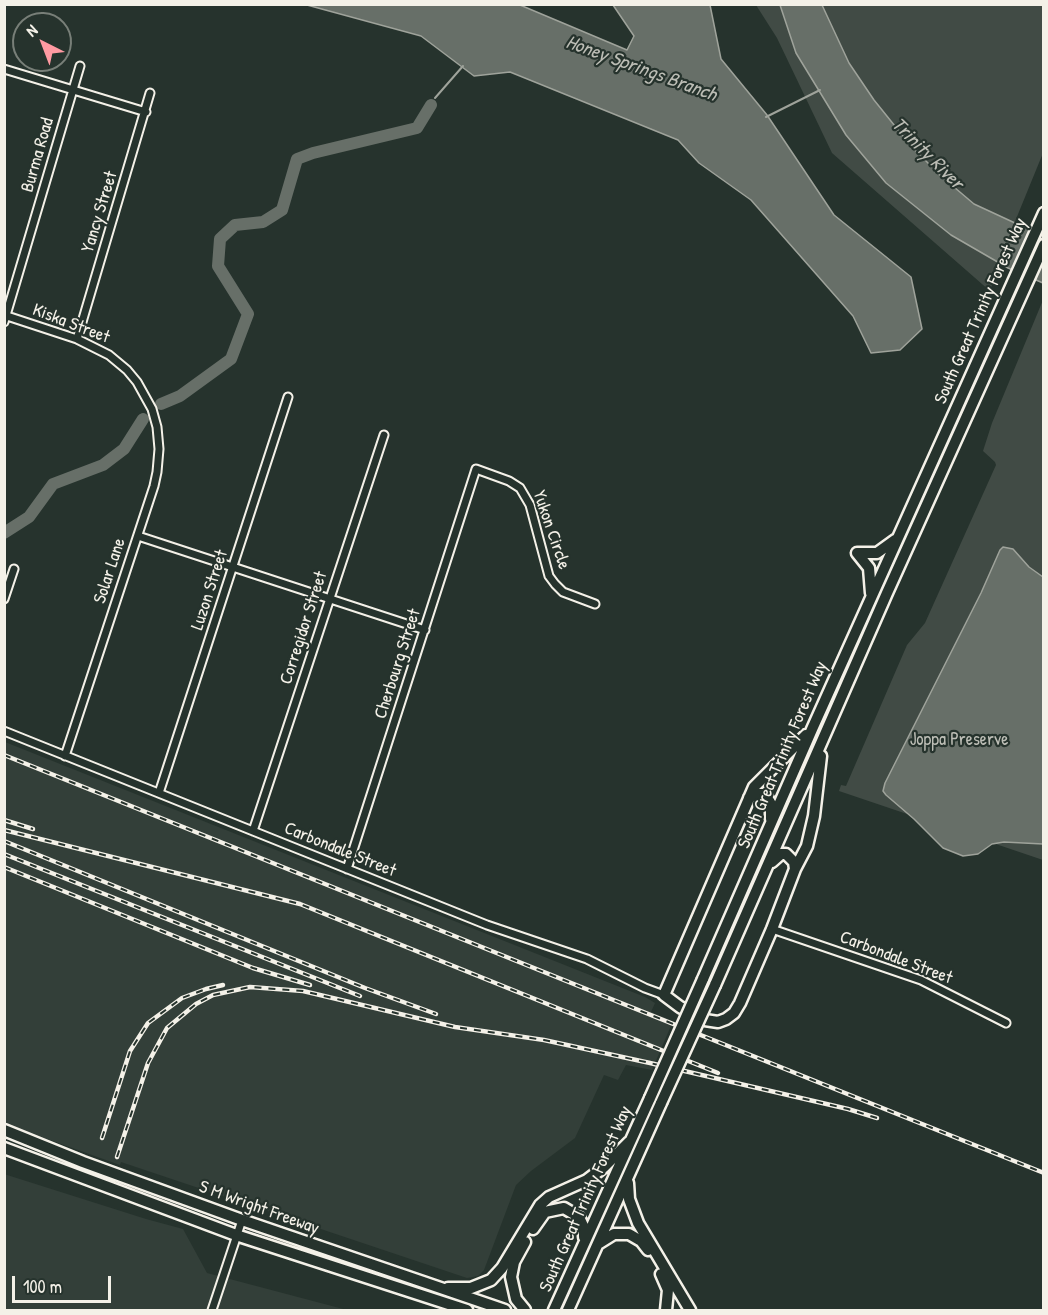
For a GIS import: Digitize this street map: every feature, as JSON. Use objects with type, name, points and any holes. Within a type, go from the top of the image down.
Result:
[{"type":"main road","name":"South Great Trinity Forest Way","points":[[554,1311],[703,979],[871,595],[1044,213]]},
{"type":"main road","name":"South Great Trinity Forest Way","points":[[568,1311],[1044,244]]},
{"type":"main road","points":[[871,595],[869,568],[857,553],[877,553],[897,538]]},
{"type":"main road","points":[[877,616],[881,592],[887,577],[884,567]]},
{"type":"main road","points":[[813,727],[790,753],[759,781],[748,798],[664,995],[680,1007],[705,1020],[718,1022],[734,1013],[772,929],[795,868],[807,846],[823,741]]},
{"type":"main road","points":[[748,798],[760,793],[769,798],[772,810],[771,825]]},
{"type":"main road","points":[[769,864],[781,854],[786,854],[794,862],[795,868]]},
{"type":"main road","name":"S M Wright Freeway","points":[[4,1130],[83,1162],[242,1220],[505,1311]]},
{"type":"main road","points":[[437,1287],[471,1288],[491,1280],[502,1268],[544,1200],[587,1180],[629,1142]]},
{"type":"main road","name":"S M Wright Freeway","points":[[4,1148],[236,1235],[462,1309]]},
{"type":"main road","points":[[628,1178],[629,1199],[638,1223],[690,1311]]},
{"type":"main road","points":[[525,1311],[513,1292],[512,1269],[541,1216],[551,1209],[570,1210],[582,1221],[585,1228],[584,1242]]},
{"type":"main road","points":[[598,1244],[614,1234],[622,1233],[641,1241],[665,1281],[668,1299],[666,1311]]},
{"type":"street","name":"Burma Road","points":[[5,318],[80,66]]},
{"type":"street","points":[[4,69],[146,112]]},
{"type":"street","name":"Yancy Street","points":[[77,339],[150,93]]},
{"type":"street","name":"Kiska Street","points":[[5,318],[77,339],[109,355],[118,361],[145,394]]},
{"type":"street","name":"Solar Lane","points":[[65,756],[157,472],[159,449],[157,427],[145,394]]},
{"type":"street","name":"Luzon Street","points":[[159,793],[288,397]]},
{"type":"street","name":"Corregidor Street","points":[[253,831],[384,435]]},
{"type":"street","name":"Yukon Circle","points":[[476,469],[509,481],[520,488],[530,505],[549,576],[555,584],[570,595],[595,604]]},
{"type":"street","name":"Cherbourg Street","points":[[347,869],[476,469]]},
{"type":"street","points":[[138,536],[425,630]]},
{"type":"street","points":[[4,599],[14,569]]},
{"type":"street","name":"Carbondale Street","points":[[4,731],[487,925],[587,959],[664,995]]},
{"type":"street","name":"Carbondale Street","points":[[772,929],[921,980],[1006,1023]]},
{"type":"street","points":[[212,1311],[242,1220]]},
{"type":"shaded area","points":[[5,742],[645,997],[655,1003],[651,1012],[673,1021],[652,1070],[626,1065],[618,1080],[604,1075],[575,1138],[516,1185],[484,1270],[478,1276],[467,1278],[121,1162],[120,1165],[5,1124]]},
{"type":"shaded area","points":[[4,1174],[183,1229],[207,1273],[347,1310],[5,1310]]},
{"type":"green space","points":[[756,5],[1043,5],[1043,153],[990,291],[832,153],[777,38]]},
{"type":"green space","name":"Joppa Preserve","points":[[1043,300],[1043,860],[839,791],[841,785],[846,786],[907,645],[925,623],[996,465],[983,451],[992,423]]},
{"type":"water","points":[[307,5],[520,5],[627,50],[634,36],[613,5],[710,5],[721,59],[767,115],[834,215],[911,277],[922,329],[900,350],[871,353],[853,316],[751,200],[699,163],[678,140],[510,72],[474,76],[421,36]]},
{"type":"water","points":[[780,5],[822,5],[849,63],[874,100],[911,146],[974,204],[1043,236],[1043,283],[1008,268],[951,235],[886,183],[846,135],[796,53]]},
{"type":"water","points":[[1003,547],[1013,549],[1029,567],[1043,577],[1043,844],[1004,842],[992,844],[978,854],[963,856],[943,848],[883,791]]},
{"type":"waterway","name":"Honey Springs Branch","points":[[435,98],[463,66]]},
{"type":"waterway","name":"Honey Springs Branch","points":[[766,117],[820,90]]},
{"type":"waterway","name":"Honey Springs Branch","points":[[161,404],[180,396],[231,359],[248,314],[218,266],[220,239],[235,225],[263,222],[282,210],[297,159],[313,153],[417,128],[431,105]]},
{"type":"waterway","name":"Honey Springs Branch","points":[[4,533],[29,517],[53,484],[103,465],[124,449],[143,419]]},
{"type":"railway","points":[[4,755],[1044,1173]]},
{"type":"railway","points":[[4,820],[33,829]]},
{"type":"railway","points":[[4,830],[300,904],[718,1073]]},
{"type":"railway","points":[[4,841],[365,988],[436,1014]]},
{"type":"railway","points":[[4,854],[360,996]]},
{"type":"railway","points":[[4,867],[253,968],[310,985]]},
{"type":"railway","points":[[102,1138],[130,1051],[148,1023],[182,998],[223,985]]},
{"type":"railway","points":[[117,1157],[148,1063],[167,1028],[196,1004],[213,995],[250,987],[303,991],[455,1027],[544,1040],[848,1109],[877,1118]]},
{"type":"water label","name":"Trinity River","points":[[927,154]]}]
